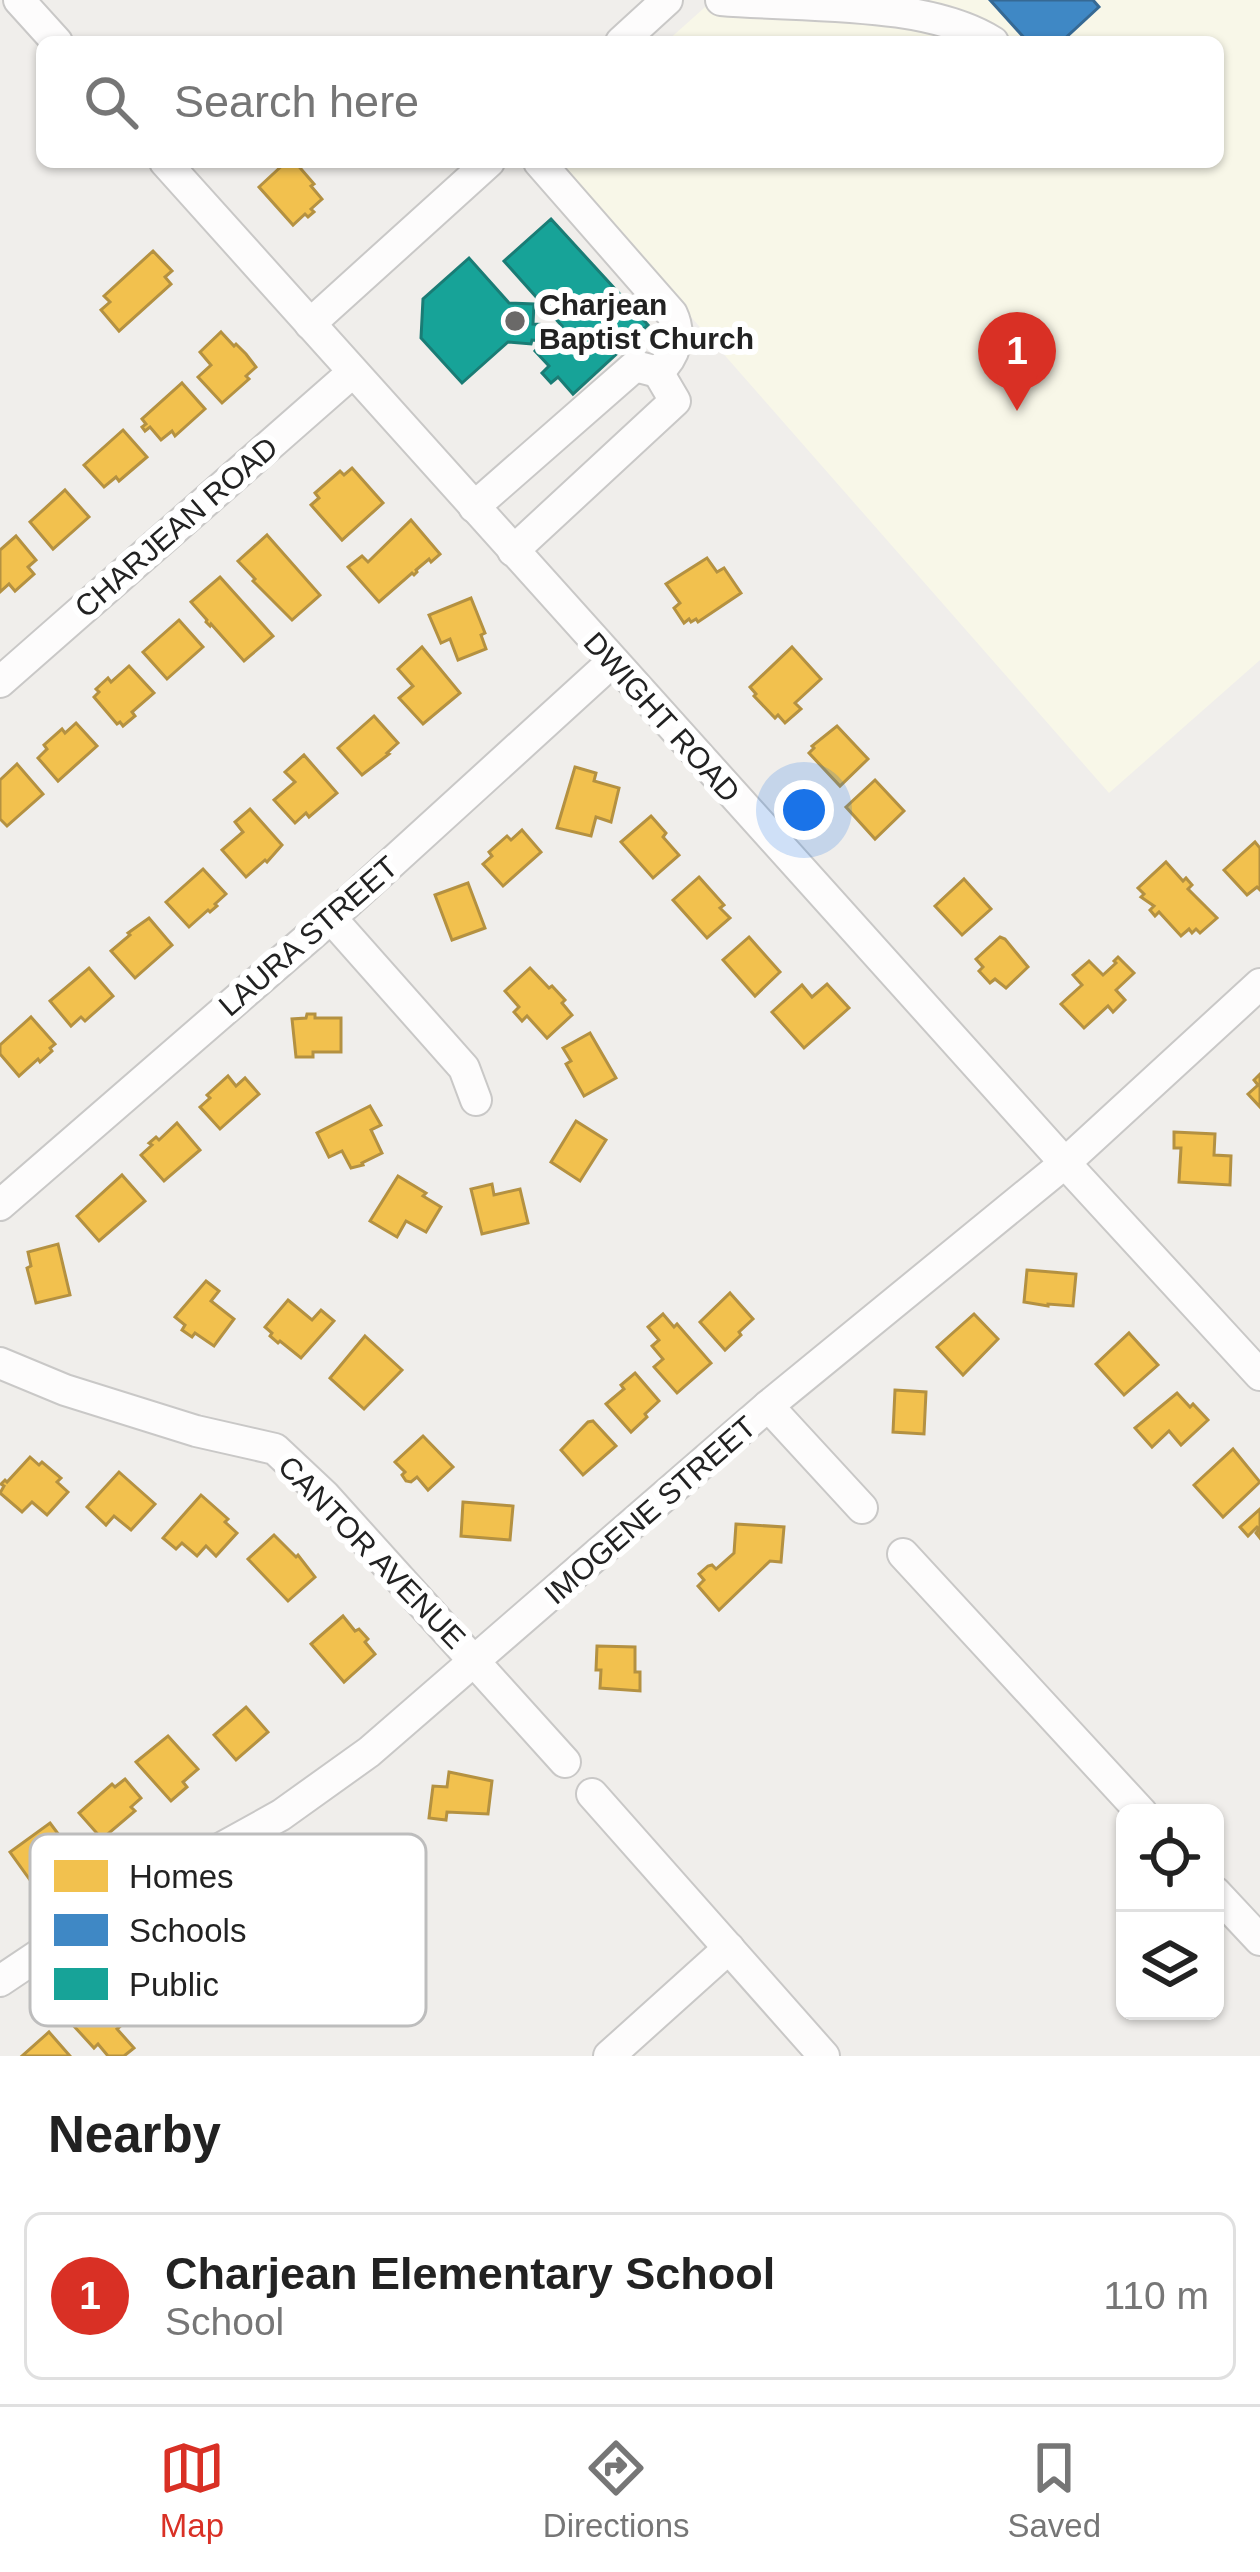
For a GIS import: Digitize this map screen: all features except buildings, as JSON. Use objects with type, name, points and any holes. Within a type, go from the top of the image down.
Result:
[{"type":"street","points":[[19,0],[52,36]]},
{"type":"street","points":[[628,36],[667,0]]},
{"type":"street","points":[[721,0],[912,4],[946,13],[986,36]]},
{"type":"street","name":"DWIGHT ROAD","points":[[169,168],[1260,1375]]},
{"type":"street","points":[[310,324],[482,168]]},
{"type":"street","points":[[544,168],[672,314],[678,326],[675,346],[669,362],[658,372]]},
{"type":"street","points":[[474,507],[635,366],[658,372],[675,400],[513,551]]},
{"type":"street","name":"CHARJEAN ROAD","points":[[0,682],[353,372]]},
{"type":"street","name":"LAURA STREET","points":[[0,1205],[331,918],[613,662]]},
{"type":"street","points":[[331,918],[464,1068],[476,1100]]},
{"type":"street","name":"IMOGENE STREET","points":[[247,1834],[369,1752],[769,1406],[1065,1163],[1260,983]]},
{"type":"street","name":"CANTOR AVENUE","points":[[0,1363],[87,1397],[196,1431],[275,1449],[325,1496],[566,1762]]},
{"type":"street","points":[[769,1406],[862,1508]]},
{"type":"street","points":[[903,1554],[1134,1804]]},
{"type":"street","points":[[592,1794],[824,2056]]},
{"type":"street","points":[[1224,1902],[1260,1940]]},
{"type":"street","points":[[609,2056],[729,1948]]},
{"type":"street","name":"IMOGENE STREET","points":[[0,1981],[30,1961]]},
{"type":"shaded area","points":[[713,0],[1260,0],[1260,660],[1109,793],[560,168],[1224,168],[1224,36],[673,36]]},
{"type":"place","name":"Charjean Baptist Church","points":[[515,321]]},
{"type":"place","name":"Charjean Elementary School","points":[[1017,411]]}]
